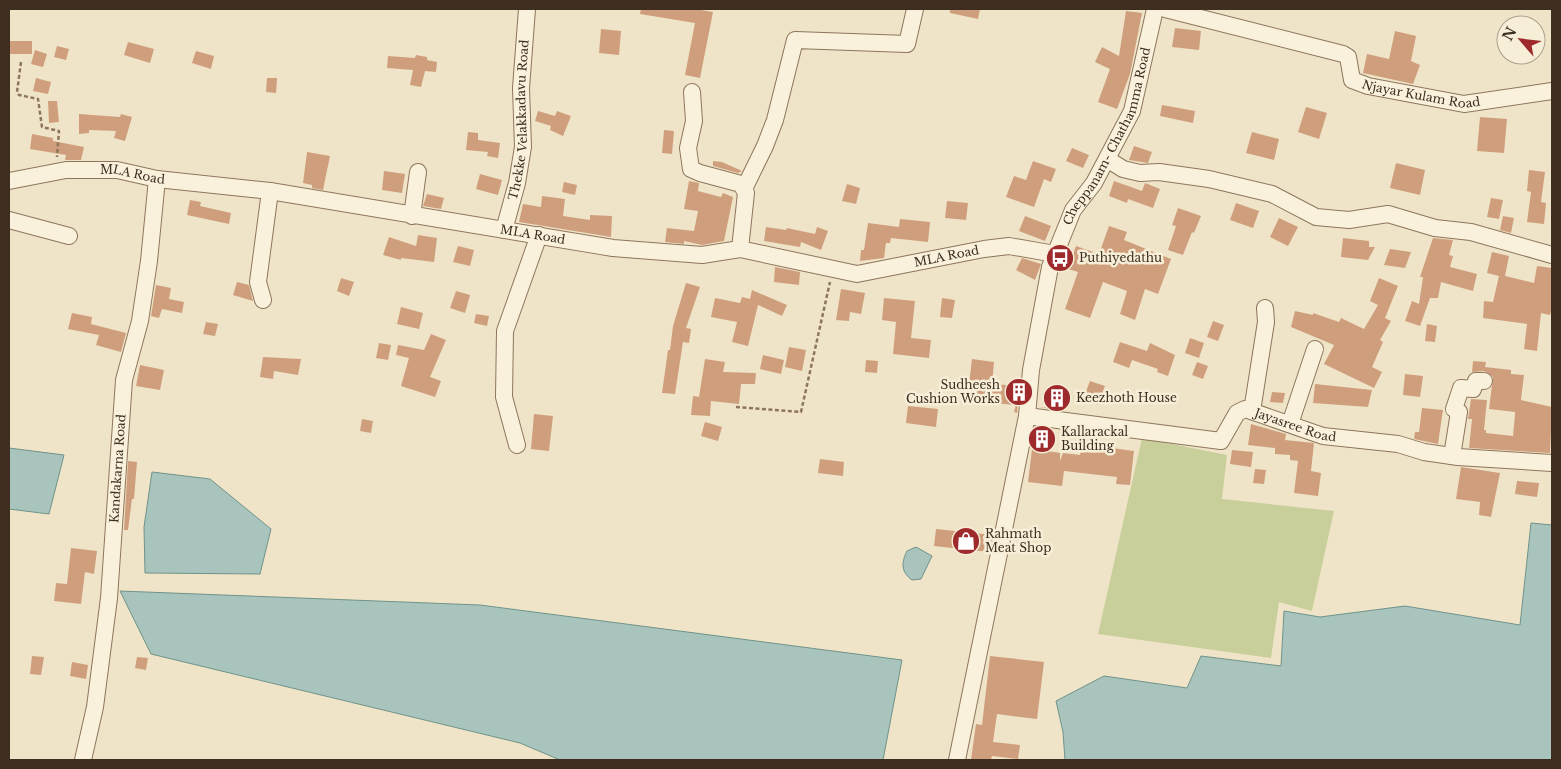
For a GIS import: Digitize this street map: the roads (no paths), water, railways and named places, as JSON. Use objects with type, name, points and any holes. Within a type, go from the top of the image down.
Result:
[{"type":"street","name":"Thekke Velakkadavu Road","points":[[504,230],[517,183],[523,147],[521,88],[527,9]]},
{"type":"street","points":[[744,189],[765,146],[774,120],[795,40],[907,44],[915,9]]},
{"type":"street","name":"Cheppanam- Chathamma Road","points":[[957,760],[1026,416],[1033,361],[1050,267],[1073,210],[1094,183],[1132,111],[1155,9]]},
{"type":"street","name":"Njayar Kulam Road","points":[[1165,9],[1342,54],[1348,57],[1352,80],[1368,86],[1464,104],[1552,91]]},
{"type":"street","points":[[692,92],[694,121],[688,148],[692,169],[741,184],[746,193],[740,249]]},
{"type":"street","points":[[1107,159],[1123,169],[1140,173],[1159,172],[1210,180],[1272,194],[1316,217],[1349,220],[1388,214],[1435,228],[1471,232],[1552,254]]},
{"type":"street","name":"MLA Road","points":[[9,181],[55,172],[117,170],[157,179],[270,191],[613,248],[702,255],[740,249],[857,274],[984,249],[1009,246],[1055,254]]},
{"type":"street","points":[[412,216],[418,172]]},
{"type":"street","name":"Kandakarna Road","points":[[83,760],[95,707],[108,598],[124,380],[140,321],[150,261],[157,179]]},
{"type":"street","points":[[263,300],[258,282],[270,191]]},
{"type":"street","points":[[9,220],[69,236]]},
{"type":"street","points":[[517,445],[504,398],[505,330],[539,235]]},
{"type":"street","points":[[1252,411],[1266,322],[1266,308]]},
{"type":"street","points":[[1290,424],[1315,349]]},
{"type":"street","points":[[1452,456],[1459,412],[1454,409],[1461,388],[1473,390],[1476,381],[1484,381]]},
{"type":"street","name":"Jayasree Road","points":[[1026,416],[1221,441],[1237,413],[1245,409],[1323,436],[1398,444],[1424,452],[1452,456],[1552,464]]},
{"type":"water","points":[[9,448],[64,455],[49,514],[9,509]]},
{"type":"water","points":[[152,472],[210,479],[271,529],[260,574],[145,573],[144,527]]},
{"type":"water","points":[[1531,523],[1552,525],[1552,760],[1065,760],[1063,732],[1056,701],[1104,676],[1187,688],[1201,656],[1281,666],[1284,611],[1320,617],[1405,606],[1520,625]]},
{"type":"water","points":[[916,547],[932,556],[921,579],[912,580],[906,574],[903,563],[907,551]]},
{"type":"water","points":[[120,591],[480,605],[902,660],[883,760],[560,760],[520,743],[151,654]]},
{"type":"place","name":"Puthiyedathu","points":[[1060,258]]},
{"type":"place","name":"Sudheesh Cushion Works","points":[[1019,392]]},
{"type":"place","name":"Keezhoth House","points":[[1057,398]]},
{"type":"place","name":"Kallarackal Building","points":[[1042,439]]},
{"type":"place","name":"Rahmath Meat Shop","points":[[966,541]]}]
